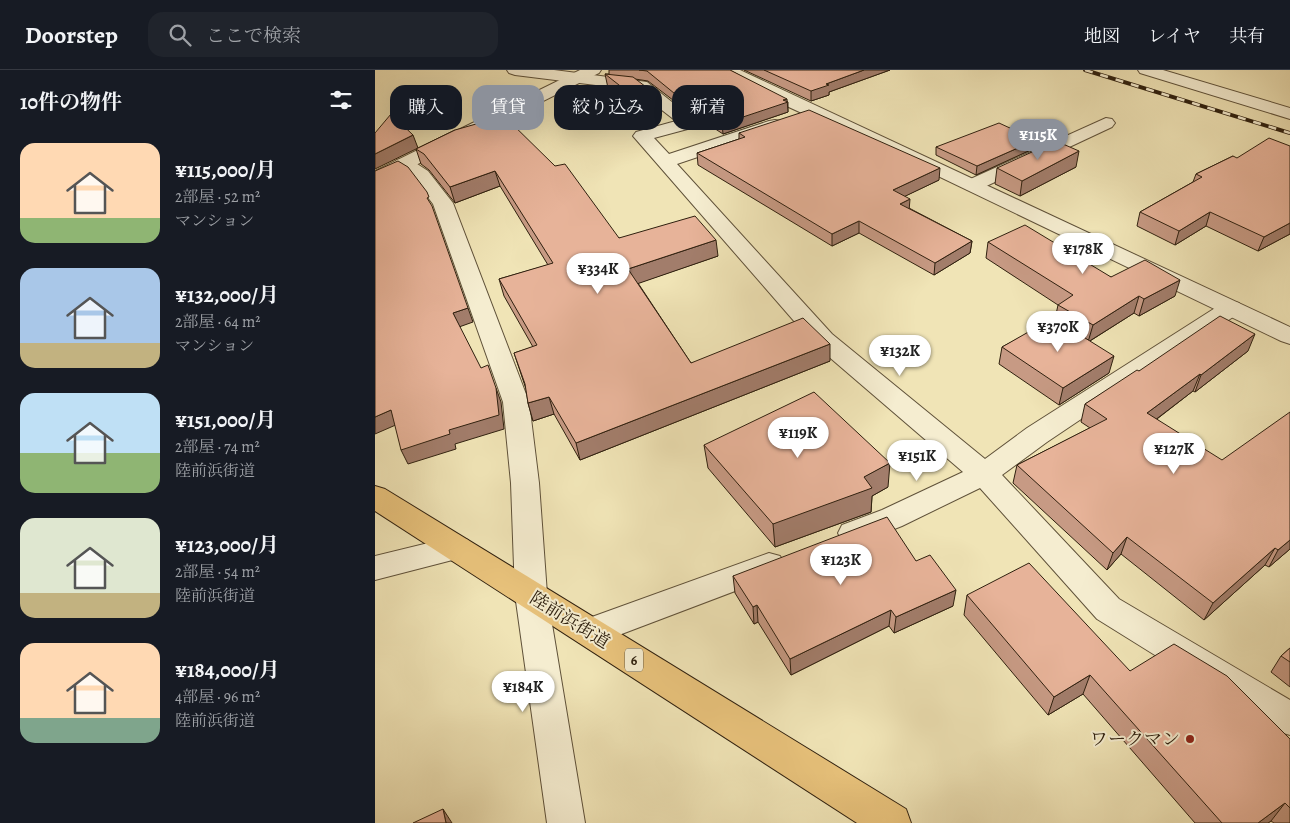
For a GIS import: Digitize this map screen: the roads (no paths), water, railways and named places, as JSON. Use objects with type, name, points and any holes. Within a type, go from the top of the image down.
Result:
[{"type":"highway","name":"陸前浜街道","points":[[375,496],[892,823]]},
{"type":"street","points":[[515,70],[585,74],[641,86],[689,123],[642,136],[823,339],[984,474],[1108,609],[1290,720]]},
{"type":"street","points":[[728,70],[813,112],[973,185],[1290,336]]},
{"type":"street","points":[[1146,70],[1290,114]]},
{"type":"street","points":[[375,178],[585,74]]},
{"type":"street","points":[[665,162],[813,112]]},
{"type":"street","points":[[973,185],[1106,123]]},
{"type":"street","points":[[404,164],[421,175],[443,202],[516,402],[525,483],[531,594],[566,823]]},
{"type":"street","points":[[828,542],[892,518],[984,474],[1037,435],[1231,308]]},
{"type":"street","points":[[375,568],[457,548]]},
{"type":"street","points":[[590,632],[791,556]]},
{"type":"railway","points":[[1085,70],[1290,133]]},
{"type":"place","name":"ワークマン","points":[[1190,739]]}]
